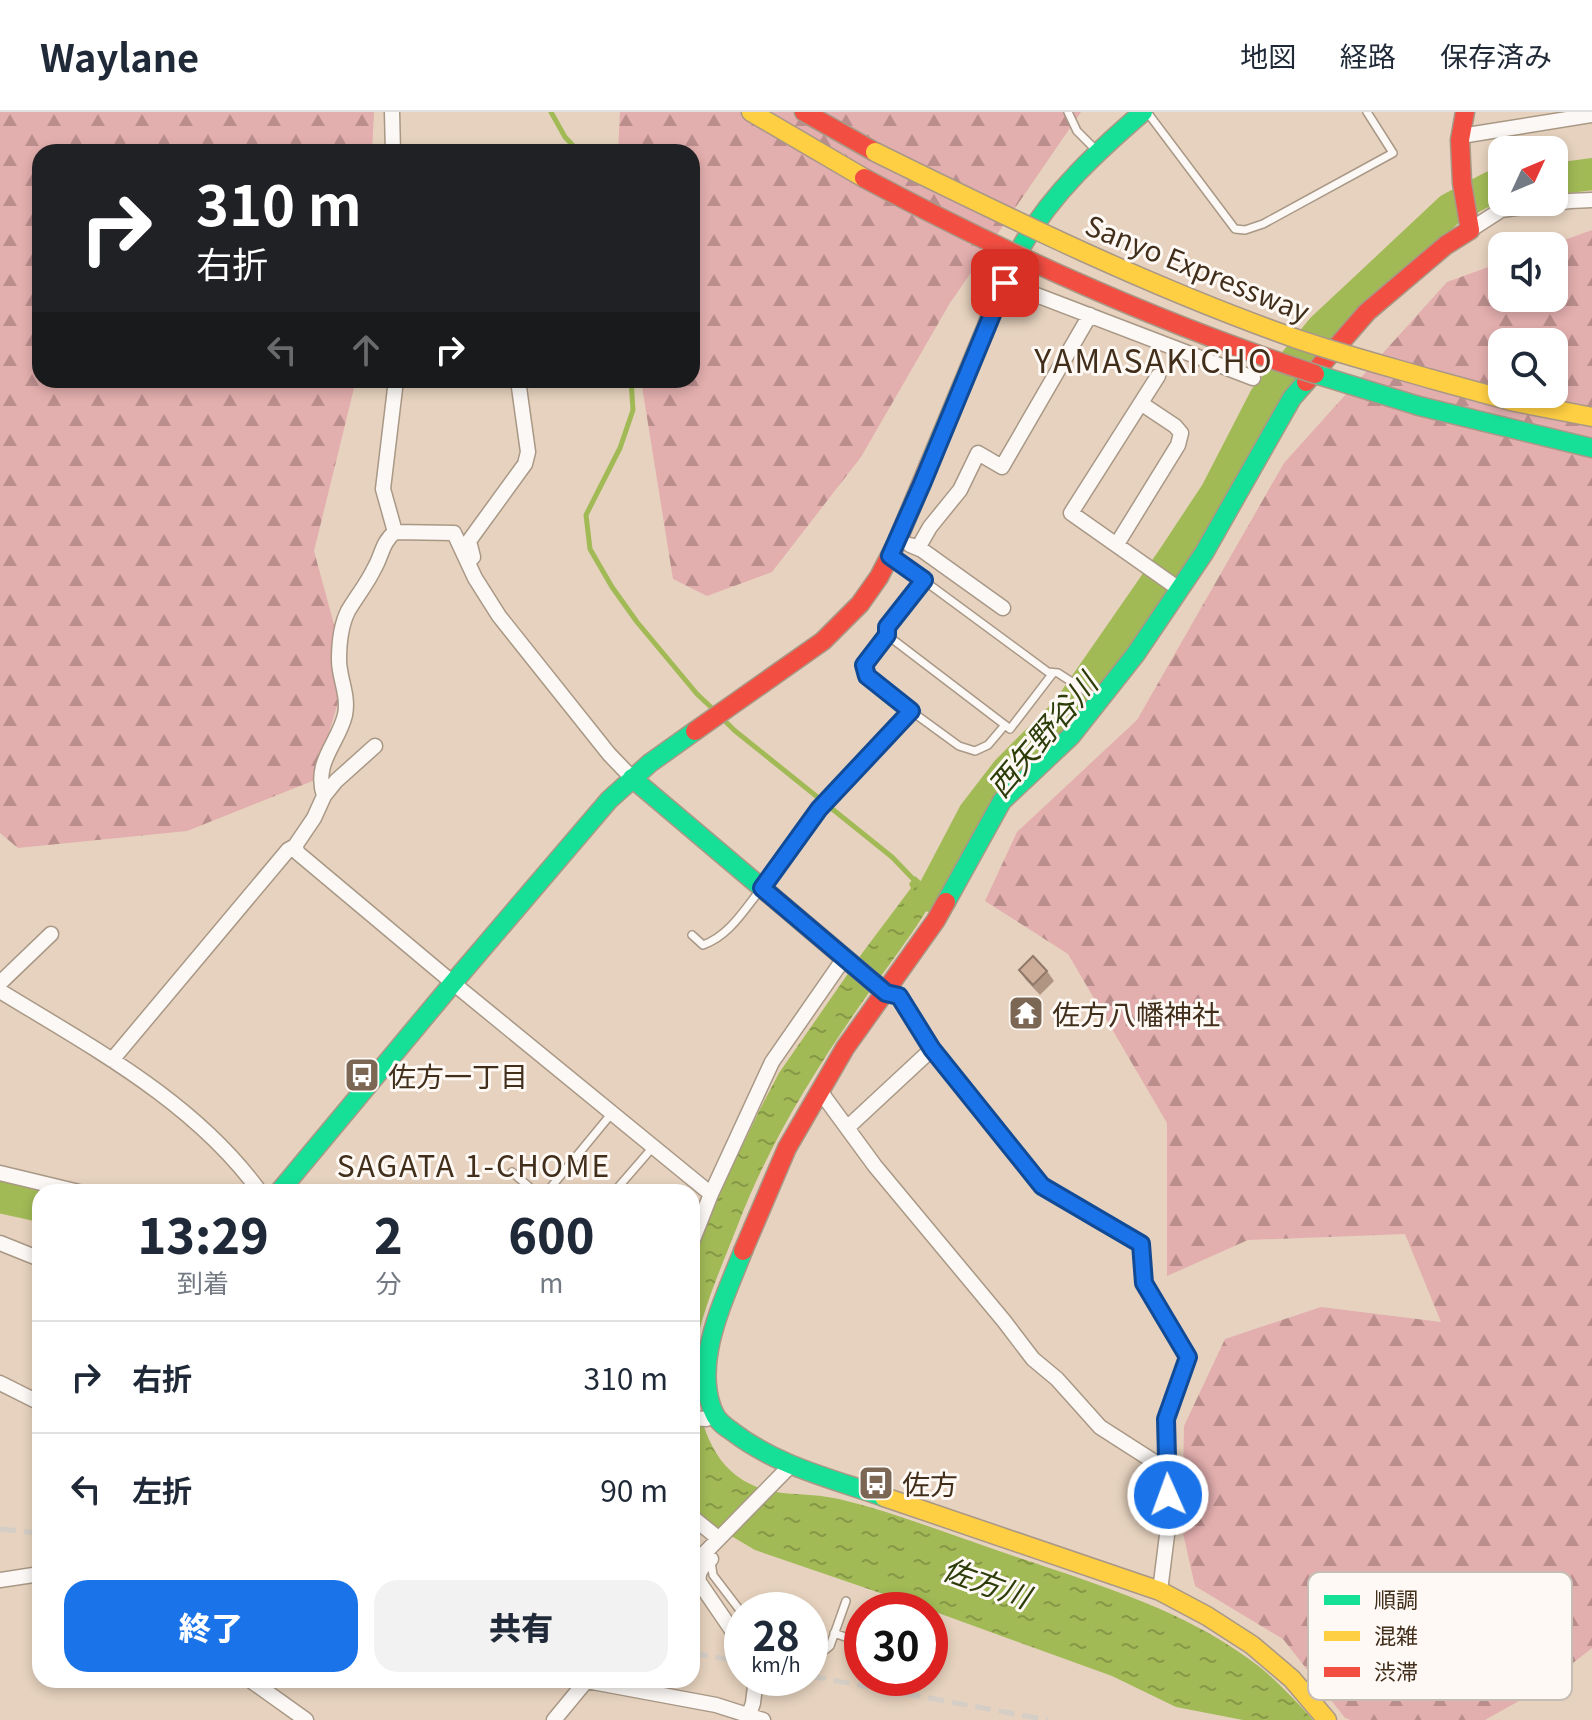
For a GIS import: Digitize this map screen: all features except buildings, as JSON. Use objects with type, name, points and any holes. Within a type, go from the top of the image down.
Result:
[{"type":"main road","name":"Sanyo Expressway","points":[[751,112],[864,178],[972,235],[1115,300],[1280,363],[1419,406],[1592,448]]},
{"type":"main road","name":"Sanyo Expressway","points":[[804,112],[875,152],[993,211],[1213,307],[1296,339],[1431,379],[1515,402],[1592,417]]},
{"type":"main road","points":[[286,1184],[609,800],[650,763],[808,652],[841,625],[869,592],[894,548],[1023,244],[1069,182],[1097,152],[1145,112]]},
{"type":"main road","points":[[1308,1695],[1246,1640],[1211,1617],[1160,1591],[787,1469],[704,1417],[706,1366],[723,1302],[787,1148],[845,1048],[936,920],[1002,801],[1071,736],[1096,698],[1135,655],[1175,586],[1204,553],[1292,398],[1367,312],[1446,245],[1470,230],[1462,183],[1461,136],[1465,112]]},
{"type":"main road","points":[[632,778],[886,993]]},
{"type":"main road","points":[[1312,1700],[1327,1720]]},
{"type":"street","points":[[392,112],[393,144]]},
{"type":"street","points":[[1461,136],[1592,115]]},
{"type":"street","points":[[1470,230],[1501,210],[1592,200]]},
{"type":"street","points":[[1005,283],[1253,378]]},
{"type":"street","points":[[918,548],[930,527],[960,490],[978,453],[1002,467],[1090,315]]},
{"type":"street","points":[[1158,376],[1071,513],[1175,586]]},
{"type":"street","points":[[395,388],[383,489],[395,532]]},
{"type":"street","points":[[468,563],[473,557],[469,541],[525,464],[528,452],[519,388]]},
{"type":"street","points":[[1117,544],[1178,445],[1181,433],[1142,404]]},
{"type":"street","points":[[324,796],[320,782],[326,757],[345,715],[346,696],[339,662],[343,626],[347,613],[376,567],[388,537],[395,532],[454,533],[475,578],[499,616],[609,754],[632,778]]},
{"type":"street","points":[[894,548],[918,548],[1003,608]]},
{"type":"street","points":[[762,888],[824,804],[897,724]]},
{"type":"street","points":[[112,1060],[288,850],[295,846],[336,781],[375,746]]},
{"type":"street","points":[[295,846],[298,853],[315,868],[699,1184]]},
{"type":"street","points":[[0,983],[51,934]]},
{"type":"street","points":[[700,1219],[772,1062],[845,957]]},
{"type":"street","points":[[0,991],[112,1060],[182,1110],[240,1165],[254,1184]]},
{"type":"street","points":[[886,993],[899,996],[932,1049],[1042,1186],[1141,1244],[1144,1283],[1188,1357],[1166,1419],[1169,1519],[1160,1591]]},
{"type":"street","points":[[847,1128],[932,1049]]},
{"type":"street","points":[[820,1091],[875,1166],[1033,1359],[1057,1379],[1100,1427],[1167,1470]]},
{"type":"street","points":[[0,1173],[46,1184]]},
{"type":"street","points":[[700,1185],[711,1194]]},
{"type":"street","points":[[0,1243],[32,1256]]},
{"type":"street","points":[[0,1383],[32,1399]]},
{"type":"street","points":[[700,1558],[787,1469]]},
{"type":"street","points":[[700,1526],[715,1544]]},
{"type":"street","points":[[700,1570],[715,1544]]},
{"type":"street","points":[[0,1580],[32,1575]]},
{"type":"street","points":[[700,1583],[724,1619]]},
{"type":"street","points":[[261,1688],[306,1720]]},
{"type":"street","points":[[554,1720],[580,1688]]},
{"type":"street","points":[[628,1688],[716,1705],[756,1718],[754,1696]]},
{"type":"lane","points":[[1068,112],[1077,131],[1097,152]]},
{"type":"lane","points":[[1145,112],[1235,229],[1245,230],[1263,224],[1393,153],[1367,112]]},
{"type":"lane","points":[[894,548],[924,580],[1048,672],[1058,673],[1096,698]]},
{"type":"lane","points":[[924,580],[887,627],[887,635],[864,665],[867,676],[959,746],[975,751],[988,745],[1005,725]]},
{"type":"lane","points":[[887,635],[1010,729],[1053,673]]},
{"type":"lane","points":[[897,724],[911,711]]},
{"type":"lane","points":[[692,935],[703,945],[715,941],[762,888]]},
{"type":"lane","points":[[554,1184],[612,1113]]},
{"type":"lane","points":[[621,1184],[653,1147]]},
{"type":"lane","points":[[512,1172],[526,1184]]},
{"type":"lane","points":[[715,1544],[713,1575],[726,1592]]},
{"type":"lane","points":[[828,1648],[844,1606]]},
{"type":"lane","points":[[834,1633],[844,1637]]},
{"type":"green space","points":[[0,112],[374,112],[372,144],[32,144],[32,388],[354,388],[314,551],[347,672],[315,780],[187,831],[18,848],[0,833]]},
{"type":"green space","points":[[620,112],[1081,112],[950,303],[861,457],[772,572],[707,596],[673,579],[642,388],[700,388],[700,144],[618,144]]},
{"type":"green space","points":[[1592,230],[1592,1648],[1572,1664],[1572,1572],[1308,1572],[1308,1671],[1283,1639],[1195,1586],[1182,1529],[1184,1426],[1225,1339],[1321,1307],[1441,1322],[1405,1234],[1248,1240],[1167,1276],[1167,1123],[1068,954],[985,901],[1017,832],[1137,720],[1284,463],[1447,282],[1488,267],[1488,312],[1568,312],[1568,239]]},
{"type":"green space","points":[[1331,1700],[1520,1700],[1485,1720],[1345,1718]]},
{"type":"water","points":[[946,856],[955,858],[935,897],[843,1030],[776,1140],[749,1198],[700,1329],[700,1243],[718,1196],[760,1109],[779,1073],[911,888],[909,884],[915,876],[923,883],[932,882]]},
{"type":"water","points":[[700,1413],[707,1434],[726,1466],[756,1487],[783,1493],[825,1496],[879,1510],[1135,1599],[1232,1647],[1261,1668],[1313,1720],[1243,1720],[1176,1707],[1112,1676],[948,1617],[948,1592],[878,1592],[755,1550],[700,1515]]},
{"type":"waterway","points":[[551,112],[572,144]]},
{"type":"waterway","name":"西矢野谷川","points":[[1568,177],[1592,174]]},
{"type":"waterway","name":"西矢野谷川","points":[[931,896],[974,814],[1007,771],[1067,711],[1173,558],[1216,493],[1265,398],[1322,329],[1450,209],[1488,189]]},
{"type":"waterway","points":[[632,388],[633,410],[620,448],[586,515],[590,549],[637,622],[714,710]]},
{"type":"waterway","points":[[721,717],[892,857],[917,883]]},
{"type":"waterway","name":"佐方川","points":[[0,1197],[32,1204]]},
{"type":"railway","points":[[0,1529],[32,1532]]},
{"type":"railway","points":[[700,1654],[724,1659]]},
{"type":"railway","points":[[828,1679],[1048,1720]]},
{"type":"traffic: fast","points":[[929,465],[1023,244],[1062,190],[1143,112]]},
{"type":"traffic: fast","points":[[1315,374],[1419,406]]},
{"type":"traffic: fast","points":[[946,902],[1002,801],[1071,736],[1135,655],[1204,553],[1292,398],[1306,382]]},
{"type":"traffic: fast","points":[[1419,406],[1592,448]]},
{"type":"traffic: fast","points":[[286,1184],[609,800],[650,763],[695,731]]},
{"type":"traffic: fast","points":[[632,778],[886,993]]},
{"type":"traffic: fast","points":[[743,1251],[719,1312],[709,1349],[707,1383],[715,1415],[725,1427],[768,1454],[884,1497]]},
{"type":"traffic: slow","points":[[751,112],[864,178]]},
{"type":"traffic: slow","points":[[875,152],[1031,228],[1189,298],[1297,339],[1431,379]]},
{"type":"traffic: slow","points":[[1431,379],[1515,402],[1592,417]]},
{"type":"traffic: slow","points":[[884,1497],[1160,1591],[1252,1645],[1292,1679],[1308,1698]]},
{"type":"traffic: slow","points":[[1310,1700],[1327,1720]]},
{"type":"traffic: jam","points":[[804,112],[875,152]]},
{"type":"traffic: jam","points":[[1306,382],[1367,312],[1446,245],[1470,230],[1462,183],[1460,140],[1465,112]]},
{"type":"traffic: jam","points":[[864,178],[1085,286],[1199,333],[1315,374]]},
{"type":"traffic: jam","points":[[695,731],[823,641],[860,604],[879,577],[896,544],[929,465]]},
{"type":"traffic: jam","points":[[743,1251],[787,1148],[845,1048],[946,902]]},
{"type":"place","name":"佐方八幡神社","points":[[1026,1013]]},
{"type":"place","name":"佐方一丁目","points":[[362,1075]]},
{"type":"place","name":"佐方","points":[[876,1483]]},
{"type":"district","name":"YAMASAKICHO","points":[[1154,359]]},
{"type":"district","name":"SAGATA 1-CHOME","points":[[474,1164]]},
{"type":"route","points":[[1005,283],[890,556],[924,580],[887,627],[887,635],[864,665],[867,676],[911,711],[819,809],[762,888],[886,993],[899,996],[932,1049],[1042,1186],[1141,1244],[1144,1283],[1188,1357],[1166,1419],[1168,1495]]}]
